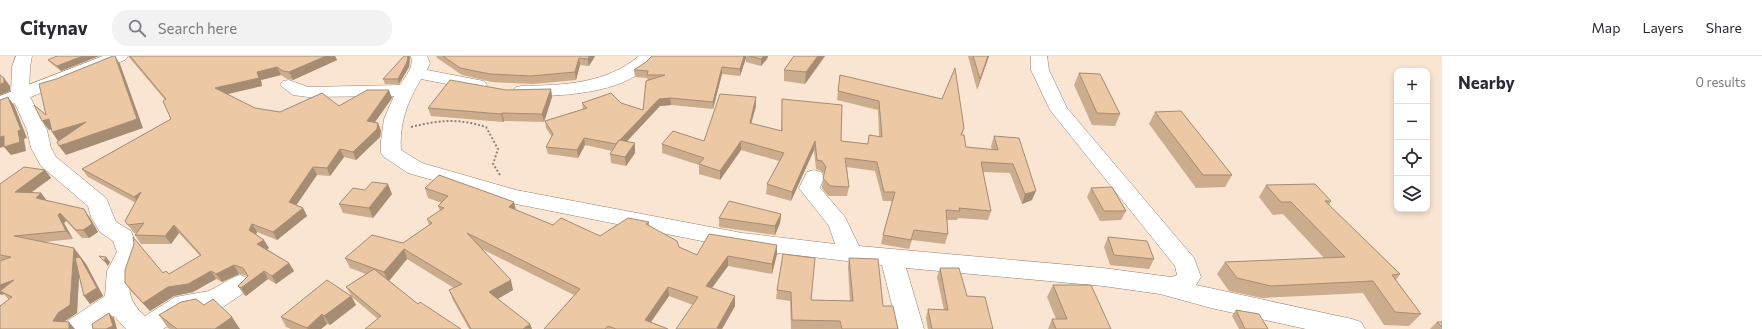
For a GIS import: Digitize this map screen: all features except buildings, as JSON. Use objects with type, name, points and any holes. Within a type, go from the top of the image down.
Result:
[{"type":"street","points":[[24,56],[21,66],[20,95],[37,130],[41,148],[48,161],[98,203],[102,217],[108,227],[123,237],[128,252],[119,271],[117,301]]},
{"type":"street","points":[[0,103],[119,56]]},
{"type":"street","points":[[289,85],[299,91],[308,92],[414,73],[501,90],[532,91],[593,85],[624,75],[635,69],[649,56]]},
{"type":"street","points":[[414,73],[397,106],[389,135],[391,153],[401,161],[415,168],[506,195],[742,241],[850,254],[1103,277],[1171,286],[1185,282],[1189,277],[1186,264],[1120,186],[1059,110],[1040,70],[1039,56]]},
{"type":"street","points":[[814,177],[810,188],[815,197],[825,206],[838,224],[850,254]]},
{"type":"street","points":[[892,258],[911,329]]},
{"type":"street","points":[[117,301],[119,300],[125,313],[143,329],[184,304],[214,300],[240,284]]},
{"type":"street","points":[[1161,285],[1204,297],[1352,329]]},
{"type":"street","points":[[74,329],[117,301]]},
{"type":"path","points":[[391,129],[410,128],[442,119],[467,122],[486,127],[498,149],[493,164],[501,175],[506,195]]}]
